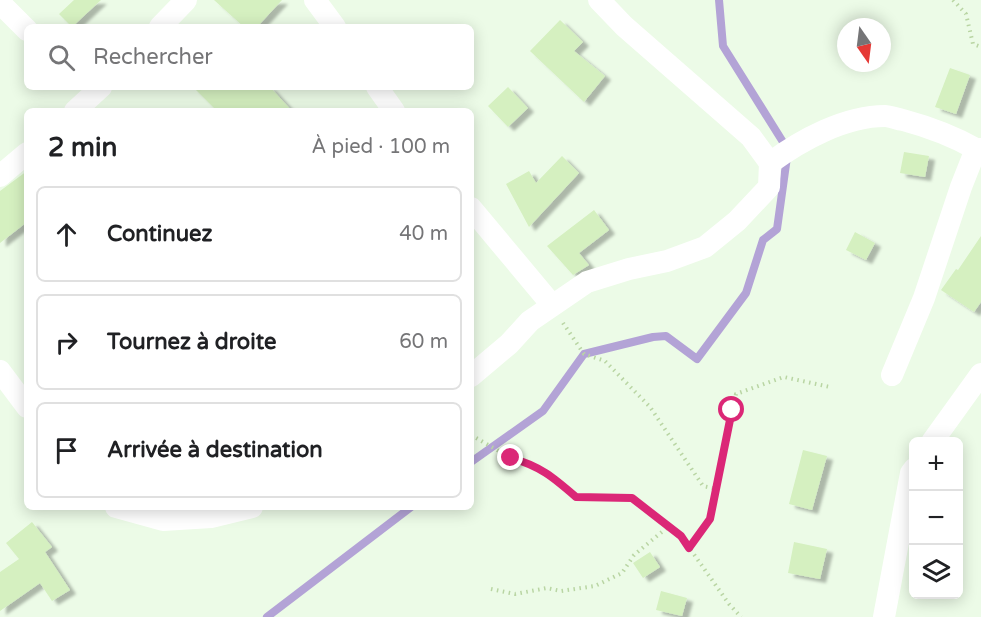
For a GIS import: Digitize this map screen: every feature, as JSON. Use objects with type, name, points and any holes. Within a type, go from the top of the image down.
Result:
[{"type":"street","points":[[163,24],[186,0]]},
{"type":"street","points":[[315,0],[333,24]]},
{"type":"street","points":[[474,373],[509,344],[530,321],[587,282],[629,269],[667,261],[705,247],[737,221],[769,187],[770,163],[751,137],[624,26],[599,0]]},
{"type":"street","points":[[0,3],[24,27]]},
{"type":"street","points":[[379,90],[392,108]]},
{"type":"street","points":[[79,108],[95,95]]},
{"type":"street","points":[[770,163],[807,137],[850,122],[886,116],[957,138],[979,149],[961,187],[924,298],[892,375]]},
{"type":"street","points":[[0,176],[24,156]]},
{"type":"street","points":[[474,212],[552,305]]},
{"type":"street","points":[[0,371],[24,403]]},
{"type":"street","points":[[936,437],[978,389]]},
{"type":"street","points":[[884,617],[909,483]]},
{"type":"street","points":[[127,510],[163,520],[211,517],[240,510]]},
{"type":"path","points":[[953,0],[966,14],[973,44],[981,47]]},
{"type":"path","points":[[575,343],[584,354],[605,361],[650,407],[703,486],[717,489]]},
{"type":"path","points":[[689,548],[710,519],[736,394],[784,377],[830,387]]},
{"type":"path","points":[[474,437],[511,458],[550,474],[576,497],[632,498],[681,536],[729,604],[741,617]]},
{"type":"path","points":[[491,589],[515,594],[547,588],[561,591],[595,586],[622,573],[634,555],[669,526]]},
{"type":"building","points":[[74,0],[101,0],[75,24],[69,24],[59,14]]},
{"type":"building","points":[[214,0],[282,0],[260,24],[241,24]]},
{"type":"building","points":[[560,20],[583,42],[574,51],[605,76],[584,102],[530,51]]},
{"type":"building","points":[[950,68],[970,75],[956,114],[935,107]]},
{"type":"building","points":[[508,87],[528,108],[508,127],[488,106]]},
{"type":"building","points":[[196,90],[273,90],[289,108],[214,108]]},
{"type":"building","points":[[904,152],[929,156],[925,177],[900,173]]},
{"type":"building","points":[[562,156],[579,173],[529,227],[506,184],[529,171],[536,183]]},
{"type":"building","points":[[24,173],[24,224],[0,243],[0,191]]},
{"type":"building","points":[[594,210],[609,230],[579,253],[589,265],[573,275],[547,246]]},
{"type":"building","points":[[855,232],[875,243],[866,260],[846,250]]},
{"type":"building","points":[[981,236],[981,302],[974,312],[941,290]]},
{"type":"building","points":[[803,450],[827,456],[812,510],[789,504]]},
{"type":"building","points":[[32,522],[52,547],[45,552],[70,590],[52,601],[40,583],[0,611],[0,572],[19,559],[6,543]]},
{"type":"building","points":[[794,542],[827,549],[820,579],[788,573]]},
{"type":"building","points":[[650,552],[660,567],[643,578],[633,563]]},
{"type":"building","points":[[661,591],[687,598],[682,616],[656,610]]},
{"type":"waterway","points":[[474,460],[543,411],[584,354],[653,337],[666,336],[697,359],[746,293],[763,240],[777,229],[788,150],[723,46],[719,0]]},
{"type":"waterway","points":[[267,617],[407,510]]},
{"type":"route","points":[[511,458],[550,474],[576,497],[632,498],[681,536],[689,548],[710,519],[732,410]]}]
